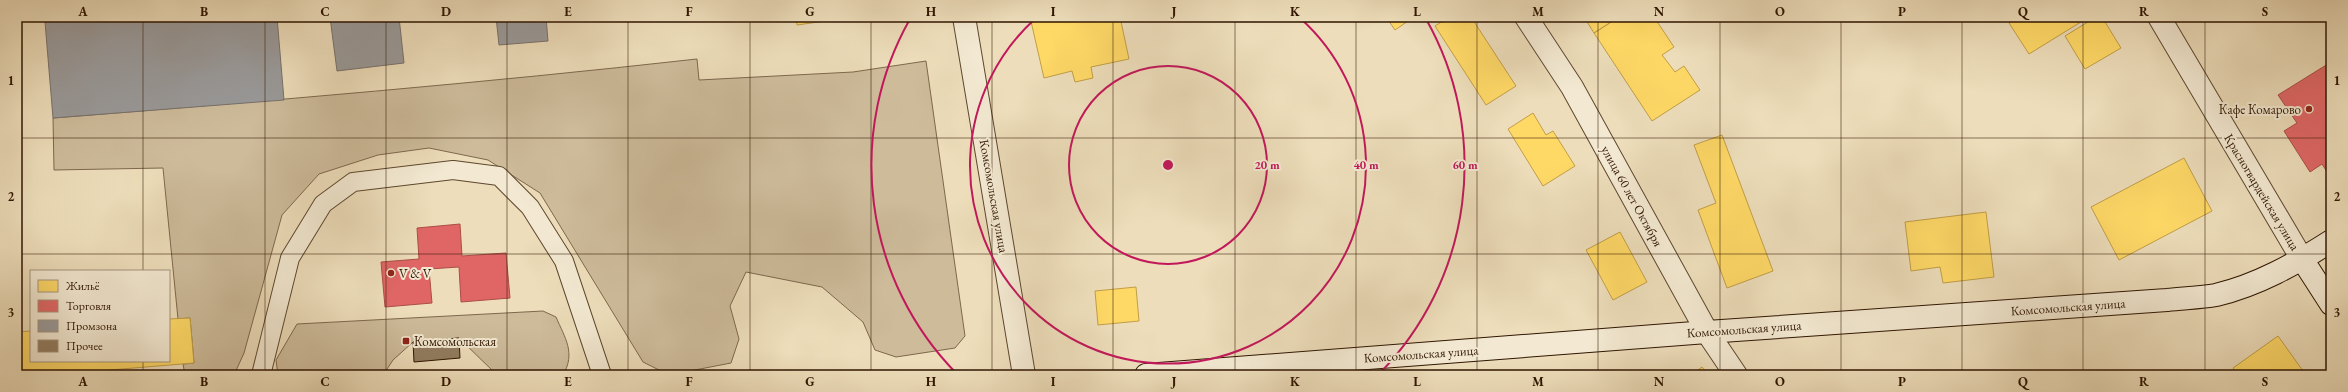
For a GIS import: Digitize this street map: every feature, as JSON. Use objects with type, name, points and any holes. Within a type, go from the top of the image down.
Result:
[{"type":"main road","name":"Комсомольская улица","points":[[964,17],[1024,375]]},
{"type":"main road","name":"улица 60 лет Октября","points":[[1526,17],[1572,87],[1707,332],[1736,375]]},
{"type":"main road","name":"Красногвардейская улица","points":[[2159,17],[2302,259],[2331,304]]},
{"type":"main road","name":"Комсомольская улица","points":[[1146,375],[1707,332],[2159,301],[2216,295],[2262,280],[2302,259],[2331,241]]},
{"type":"lane","points":[[261,375],[290,258],[323,204],[353,182],[453,170],[499,176],[530,207],[564,261],[602,375]]},
{"type":"shaded area","points":[[697,59],[699,80],[853,72],[926,61],[965,336],[955,348],[896,357],[875,350],[863,322],[822,287],[746,272],[730,306],[739,339],[731,363],[669,375],[643,362],[540,193],[488,160],[429,148],[378,155],[319,174],[282,215],[244,353],[234,375],[185,375],[183,364],[194,363],[190,318],[178,319],[163,168],[54,170],[53,118],[375,91]]},
{"type":"shaded area","points":[[543,311],[556,317],[566,339],[569,360],[563,375],[497,375],[459,338],[413,342],[393,360],[383,375],[278,375],[276,360],[297,324]]},
{"type":"building: Жильё","points":[[796,17],[854,17],[797,25]]},
{"type":"building: Жильё","points":[[1030,17],[1120,17],[1129,59],[1091,67],[1093,78],[1075,82],[1072,71],[1044,78]]},
{"type":"building: Жильё","points":[[1386,17],[1414,17],[1395,30]]},
{"type":"building: Жильё","points":[[1449,17],[1471,17],[1516,86],[1486,105],[1435,26]]},
{"type":"building: Жильё","points":[[1584,17],[1619,17],[1594,33]]},
{"type":"building: Жильё","points":[[1619,17],[1654,17],[1674,47],[1662,55],[1675,72],[1684,66],[1700,90],[1652,121],[1594,33]]},
{"type":"building: Жильё","points":[[2018,17],[2089,17],[2029,54],[2009,23]]},
{"type":"building: Жильё","points":[[2096,17],[2102,17],[2121,48],[2085,69],[2065,36]]},
{"type":"building: Жильё","points":[[1533,113],[1546,135],[1553,131],[1575,166],[1543,186],[1508,129]]},
{"type":"building: Жильё","points":[[1722,135],[1773,271],[1727,288],[1698,210],[1716,203],[1694,145]]},
{"type":"building: Жильё","points":[[2184,158],[2212,211],[2119,260],[2091,207]]},
{"type":"building: Жильё","points":[[1986,212],[1994,277],[1943,283],[1940,267],[1911,271],[1905,222]]},
{"type":"building: Жильё","points":[[1620,232],[1647,282],[1613,300],[1586,250]]},
{"type":"building: Жильё","points":[[1136,287],[1139,321],[1098,325],[1095,291]]},
{"type":"building: Жильё","points":[[190,318],[194,363],[49,375],[17,375],[17,332],[30,331],[30,362],[170,362],[170,319]]},
{"type":"building: Жильё","points":[[2278,336],[2306,375],[2238,375],[2233,368]]},
{"type":"building: Жильё","points":[[1702,367],[1709,375],[1691,375]]},
{"type":"building: Торговля","name":"Кафе Комарово","points":[[2331,62],[2331,178],[2322,164],[2310,172],[2284,131],[2297,123],[2278,95]]},
{"type":"building: Торговля","points":[[460,224],[462,256],[506,253],[510,298],[461,302],[459,267],[429,269],[432,303],[385,307],[381,262],[419,259],[417,228]]},
{"type":"building: Промзона","points":[[107,17],[277,17],[284,100],[53,118],[45,22]]},
{"type":"building: Промзона","points":[[330,17],[399,17],[404,63],[337,71]]},
{"type":"building: Промзона","points":[[496,17],[546,17],[548,41],[499,45]]},
{"type":"building: Прочее","points":[[459,338],[460,358],[414,362],[413,342]]},
{"type":"place","name":"Кафе Комарово","points":[[2309,109]]},
{"type":"place","name":"V & V","points":[[391,273]]},
{"type":"place","name":"Комсомольская","points":[[406,341]]}]
